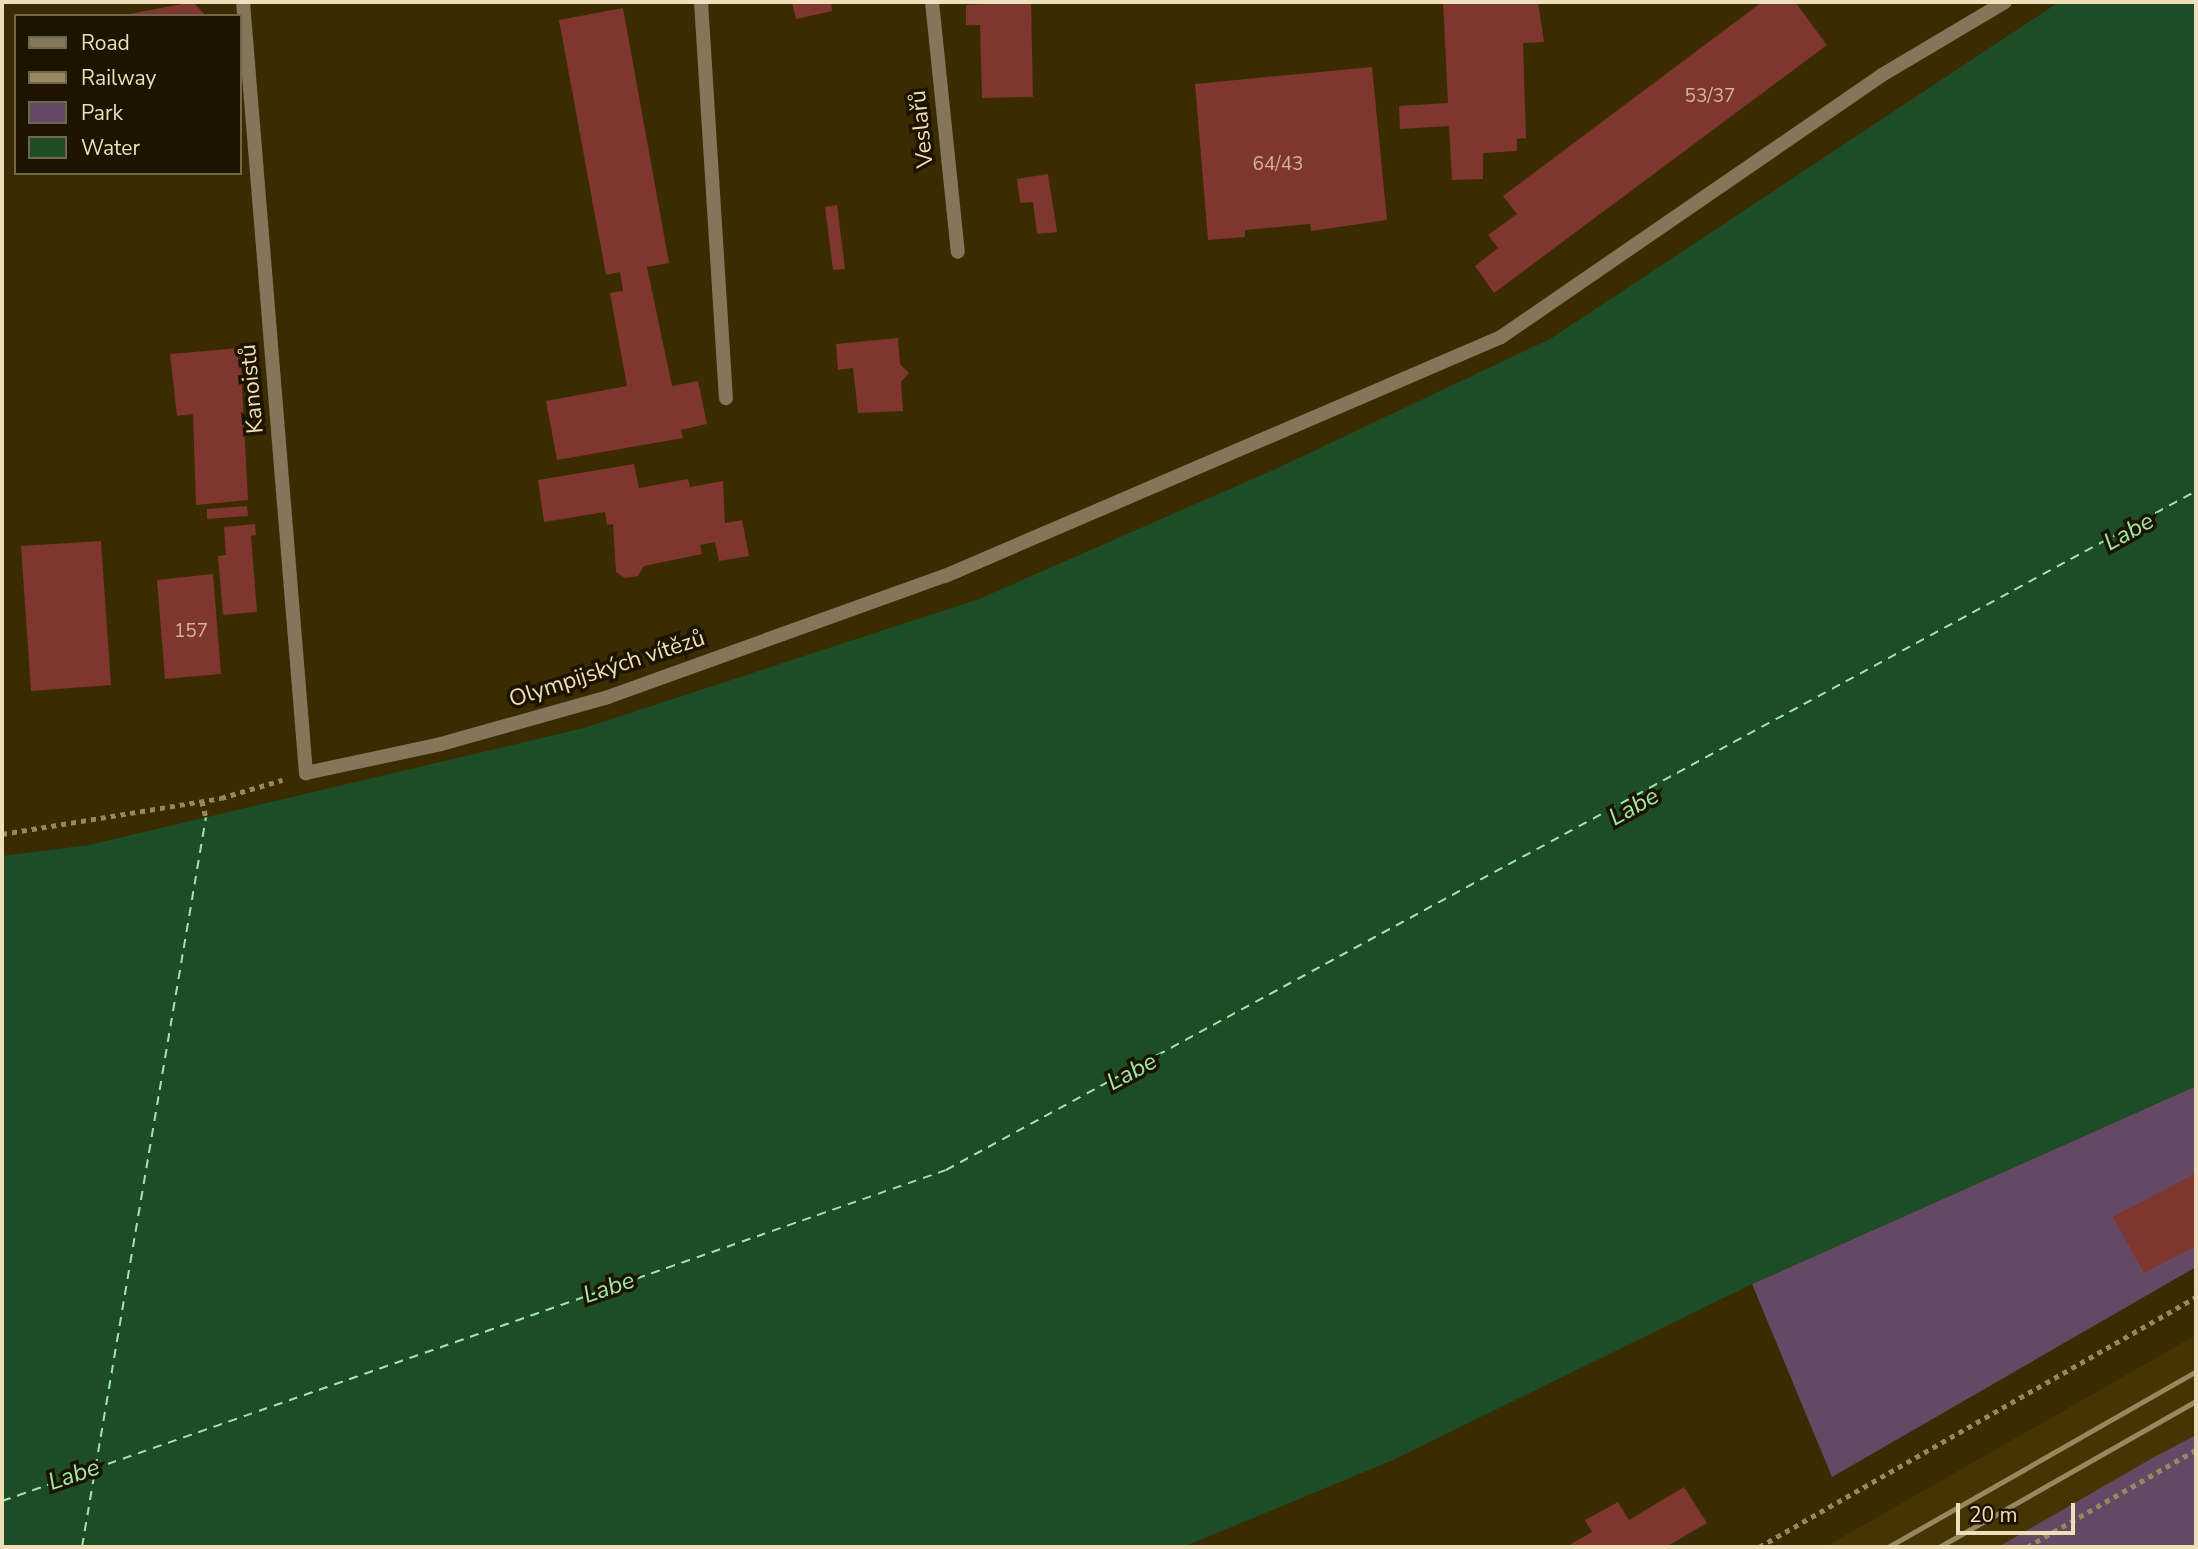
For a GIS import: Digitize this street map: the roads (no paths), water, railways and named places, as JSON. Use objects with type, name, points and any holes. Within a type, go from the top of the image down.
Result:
[{"type":"street","name":"Kanoistů","points":[[243,2],[306,774]]},
{"type":"street","points":[[701,2],[726,398]]},
{"type":"street","name":"Veslařů","points":[[932,2],[958,252]]},
{"type":"street","name":"Olympijských vítězů","points":[[306,774],[441,744],[608,697],[945,576],[1501,337],[1882,75],[2005,2]]},
{"type":"water","name":"Labe","points":[[2059,2],[2196,2],[2196,1086],[1752,1284],[1393,1460],[1183,1547],[2,1547],[2,856],[89,845],[584,728],[979,599],[1282,466],[1550,339]]},
{"type":"railway","points":[[1888,1547],[2196,1371]]},
{"type":"railway","points":[[1939,1547],[2196,1401]]}]
